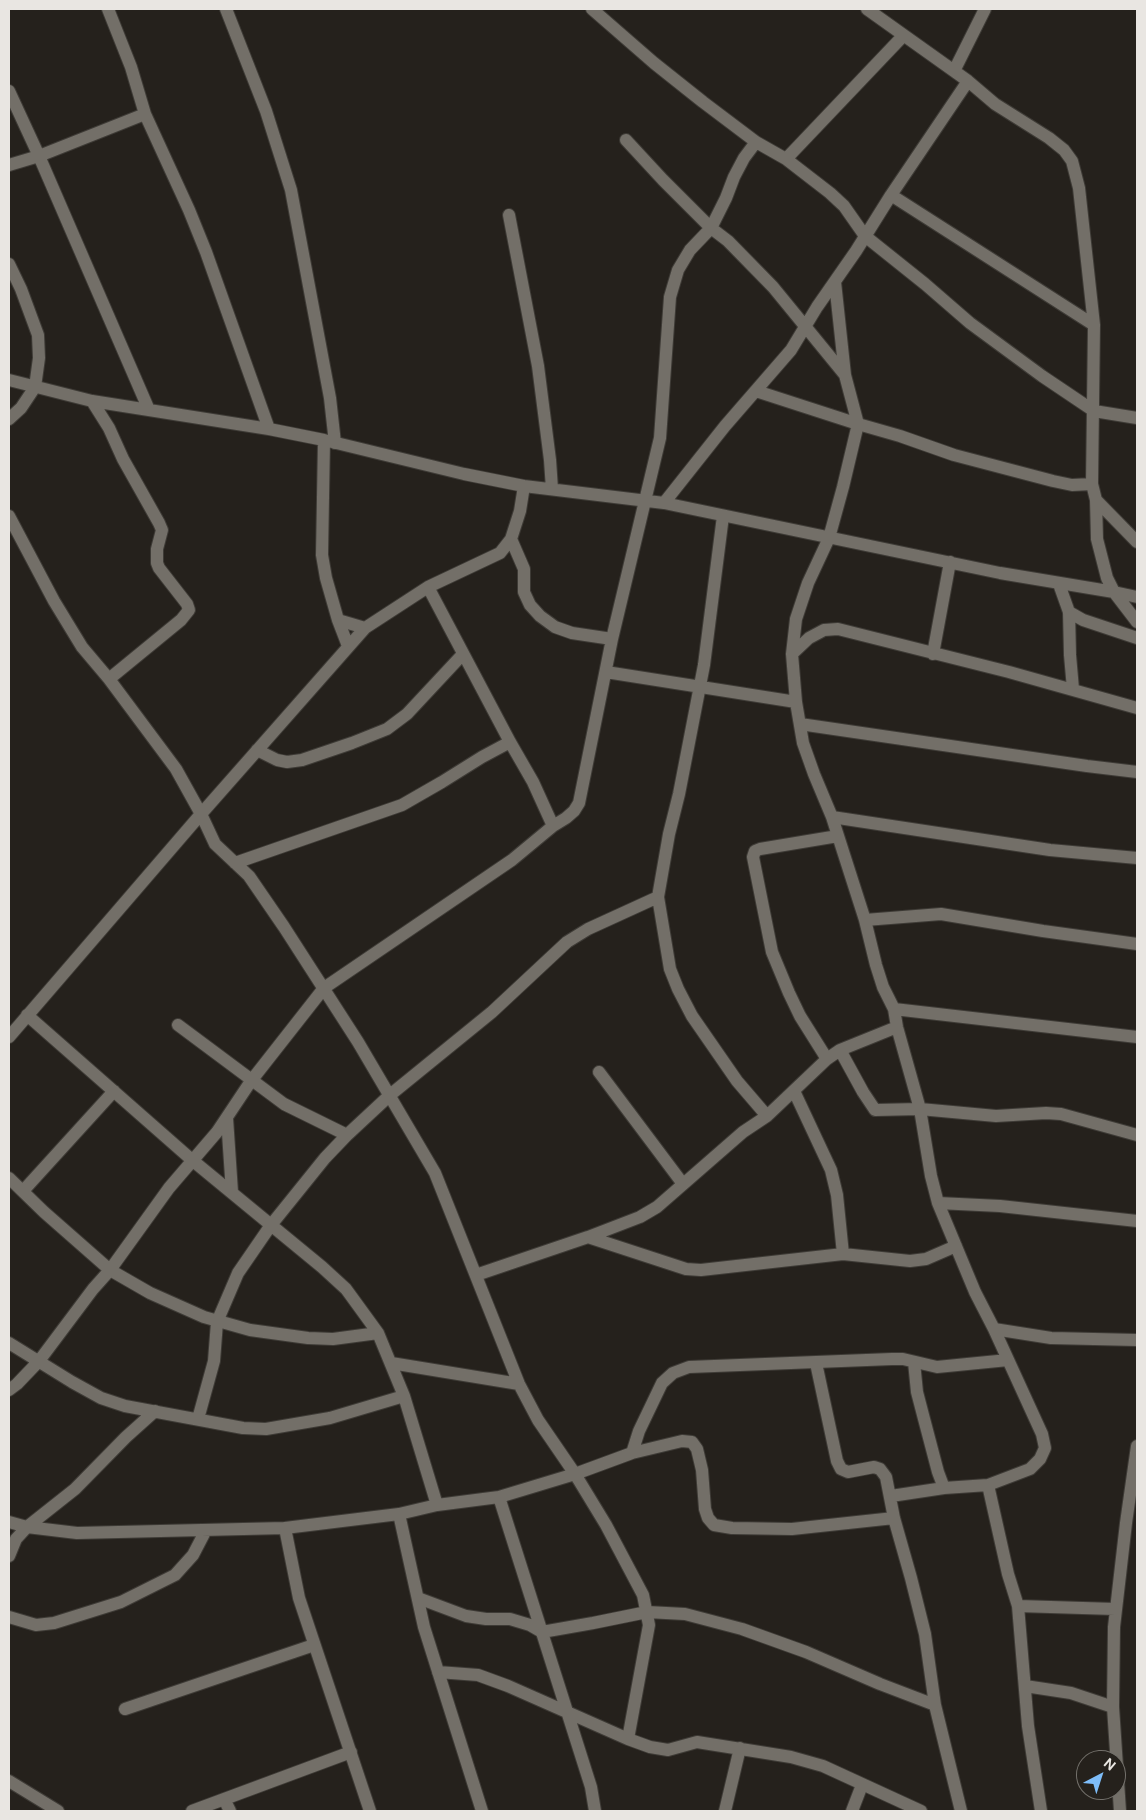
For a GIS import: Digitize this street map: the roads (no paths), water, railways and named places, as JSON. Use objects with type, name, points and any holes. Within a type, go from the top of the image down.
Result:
[{"type":"street","points":[[108,9],[131,67],[145,114],[203,244],[269,429]]},
{"type":"street","points":[[226,9],[266,111],[291,190],[330,398],[330,441],[322,555],[326,578],[338,620],[348,646]]},
{"type":"street","points":[[592,9],[654,63],[756,142],[786,158],[844,206],[864,236],[925,284],[970,323],[1042,376],[1094,410],[1137,418]]},
{"type":"street","points":[[954,71],[984,9]]},
{"type":"street","points":[[871,10],[968,81],[995,104],[1064,150],[1072,160],[1079,188],[1094,325],[1092,484],[1096,500],[1098,540],[1107,578],[1114,592],[1137,622]]},
{"type":"street","points":[[786,158],[904,36]]},
{"type":"street","points":[[664,503],[725,426],[791,350],[805,325],[968,81]]},
{"type":"street","points":[[9,91],[149,410]]},
{"type":"street","points":[[9,165],[39,156],[145,114]]},
{"type":"street","points":[[626,140],[663,180],[752,266],[805,325],[845,375]]},
{"type":"street","points":[[9,1390],[39,1361],[93,1289],[110,1270],[168,1188],[227,1118],[251,1081],[324,988],[512,860],[553,826],[570,815],[579,803],[612,639],[660,438],[670,297],[678,270],[690,250],[711,228],[734,177],[744,158],[756,142]]},
{"type":"street","points":[[891,195],[1094,325]]},
{"type":"street","points":[[509,215],[538,366],[552,489]]},
{"type":"street","points":[[9,264],[28,306],[38,335],[39,358],[35,387],[21,408],[9,419]]},
{"type":"street","points":[[835,282],[845,375],[858,424],[829,538],[808,583],[796,618],[792,654],[796,702],[803,743],[832,817],[865,920],[881,980],[894,1009],[897,1027],[920,1109],[931,1176],[938,1203],[975,1292],[1042,1434],[1045,1448],[1040,1459],[1030,1469],[988,1486],[944,1488],[891,1496]]},
{"type":"street","points":[[9,380],[92,401],[269,429],[330,441],[464,474],[524,486],[664,503],[1059,584],[1137,597]]},
{"type":"street","points":[[756,391],[954,455],[1072,485],[1092,484]]},
{"type":"street","points":[[92,401],[109,428],[159,523],[162,530],[157,549],[157,563],[187,604],[189,610],[181,620],[109,679]]},
{"type":"street","points":[[9,1037],[201,814],[365,628],[428,587],[500,554],[512,539],[524,486]]},
{"type":"street","points":[[1096,500],[1137,542]]},
{"type":"street","points":[[9,516],[54,601],[82,647],[109,679],[176,769],[215,844],[248,876],[260,892],[324,988],[390,1095],[435,1173],[519,1384],[547,1434],[575,1474],[606,1525],[643,1595],[650,1626],[628,1739]]},
{"type":"street","points":[[723,516],[704,665],[689,747],[667,842],[658,897],[670,969],[678,989],[692,1016],[737,1081],[767,1116]]},
{"type":"street","points":[[512,539],[524,569],[524,592],[530,605],[540,616],[556,627],[572,633],[612,639]]},
{"type":"street","points":[[932,654],[950,562]]},
{"type":"street","points":[[1059,584],[1070,612],[1070,655],[1073,689]]},
{"type":"street","points":[[428,587],[533,782],[553,826]]},
{"type":"street","points":[[1070,612],[1083,620],[1137,638]]},
{"type":"street","points":[[338,620],[365,628]]},
{"type":"street","points":[[792,654],[809,638],[824,630],[838,629],[1073,689],[1137,708]]},
{"type":"street","points":[[257,750],[277,760],[287,762],[302,760],[387,729],[407,714],[463,654]]},
{"type":"street","points":[[606,672],[796,702]]},
{"type":"street","points":[[800,724],[1069,764],[1137,772]]},
{"type":"street","points":[[235,863],[402,804],[510,742]]},
{"type":"street","points":[[832,817],[1050,850],[1137,858]]},
{"type":"street","points":[[827,1059],[800,1016],[772,952],[753,857],[755,851],[760,849],[838,836]]},
{"type":"street","points":[[198,1419],[214,1361],[217,1322],[238,1273],[271,1225],[325,1158],[390,1095],[492,1012],[567,942],[588,929],[658,897]]},
{"type":"street","points":[[865,920],[941,914],[1137,944]]},
{"type":"street","points":[[894,1009],[1137,1037]]},
{"type":"street","points":[[27,1015],[192,1160],[346,1289],[378,1333],[404,1396],[437,1505]]},
{"type":"street","points":[[178,1025],[284,1104],[347,1135]]},
{"type":"street","points":[[476,1275],[588,1237],[640,1217],[657,1207],[743,1132],[767,1116],[827,1059],[840,1050],[897,1027]]},
{"type":"street","points":[[840,1050],[875,1110],[920,1109],[996,1116],[1061,1114],[1137,1135]]},
{"type":"street","points":[[599,1072],[683,1184]]},
{"type":"street","points":[[23,1192],[114,1091]]},
{"type":"street","points":[[794,1091],[831,1170],[837,1195],[843,1254]]},
{"type":"street","points":[[227,1118],[232,1192]]},
{"type":"street","points":[[9,1178],[44,1212],[110,1270],[150,1292],[217,1322],[250,1330],[308,1338],[333,1339],[378,1333]]},
{"type":"street","points":[[938,1203],[1000,1206],[1137,1221]]},
{"type":"street","points":[[588,1237],[686,1269],[710,1269],[843,1254],[910,1261],[926,1259],[956,1246]]},
{"type":"street","points":[[994,1329],[1051,1338],[1137,1340]]},
{"type":"street","points":[[9,1343],[102,1398],[125,1406],[243,1428],[266,1428],[330,1418],[404,1396]]},
{"type":"street","points":[[632,1453],[639,1431],[662,1383],[673,1373],[689,1367],[903,1359],[938,1367],[1008,1360]]},
{"type":"street","points":[[816,1362],[837,1461],[842,1469],[848,1472],[874,1467],[880,1469],[886,1477],[894,1518],[912,1578],[925,1634],[935,1705],[961,1811]]},
{"type":"street","points":[[914,1362],[917,1392],[944,1488]]},
{"type":"street","points":[[390,1363],[519,1384]]},
{"type":"street","points":[[9,1556],[16,1539],[27,1527],[75,1490],[126,1437],[155,1411]]},
{"type":"street","points":[[9,1522],[27,1527],[77,1533],[285,1528],[399,1514],[437,1505],[499,1497],[575,1474],[632,1453],[682,1441],[692,1442],[697,1449],[702,1470],[704,1510],[714,1525],[732,1528],[792,1529],[894,1518]]},
{"type":"street","points":[[1120,1811],[1113,1707],[1115,1609],[1132,1524],[1137,1446]]},
{"type":"street","points":[[988,1486],[1008,1574],[1018,1606],[1031,1754],[1041,1811]]},
{"type":"street","points":[[499,1497],[591,1787],[595,1811]]},
{"type":"street","points":[[399,1514],[424,1627],[482,1811]]},
{"type":"street","points":[[285,1528],[299,1598],[370,1811]]},
{"type":"street","points":[[9,1617],[36,1625],[54,1623],[121,1602],[175,1575],[193,1555],[206,1530]]},
{"type":"street","points":[[418,1598],[466,1616],[486,1620],[515,1620],[530,1625],[542,1632],[647,1612],[685,1614],[742,1629],[806,1652],[935,1705]]},
{"type":"street","points":[[1018,1606],[1115,1609]]},
{"type":"street","points":[[125,1709],[314,1645]]},
{"type":"street","points":[[438,1672],[478,1675],[650,1747],[668,1750],[697,1742],[790,1757],[823,1766],[913,1810]]},
{"type":"street","points":[[1025,1686],[1071,1692],[1113,1707]]},
{"type":"street","points":[[725,1811],[740,1748]]},
{"type":"street","points":[[192,1811],[351,1752]]},
{"type":"street","points":[[9,1781],[58,1811]]},
{"type":"street","points":[[852,1811],[862,1785]]},
{"type":"street","points":[[224,1799],[230,1811]]}]
